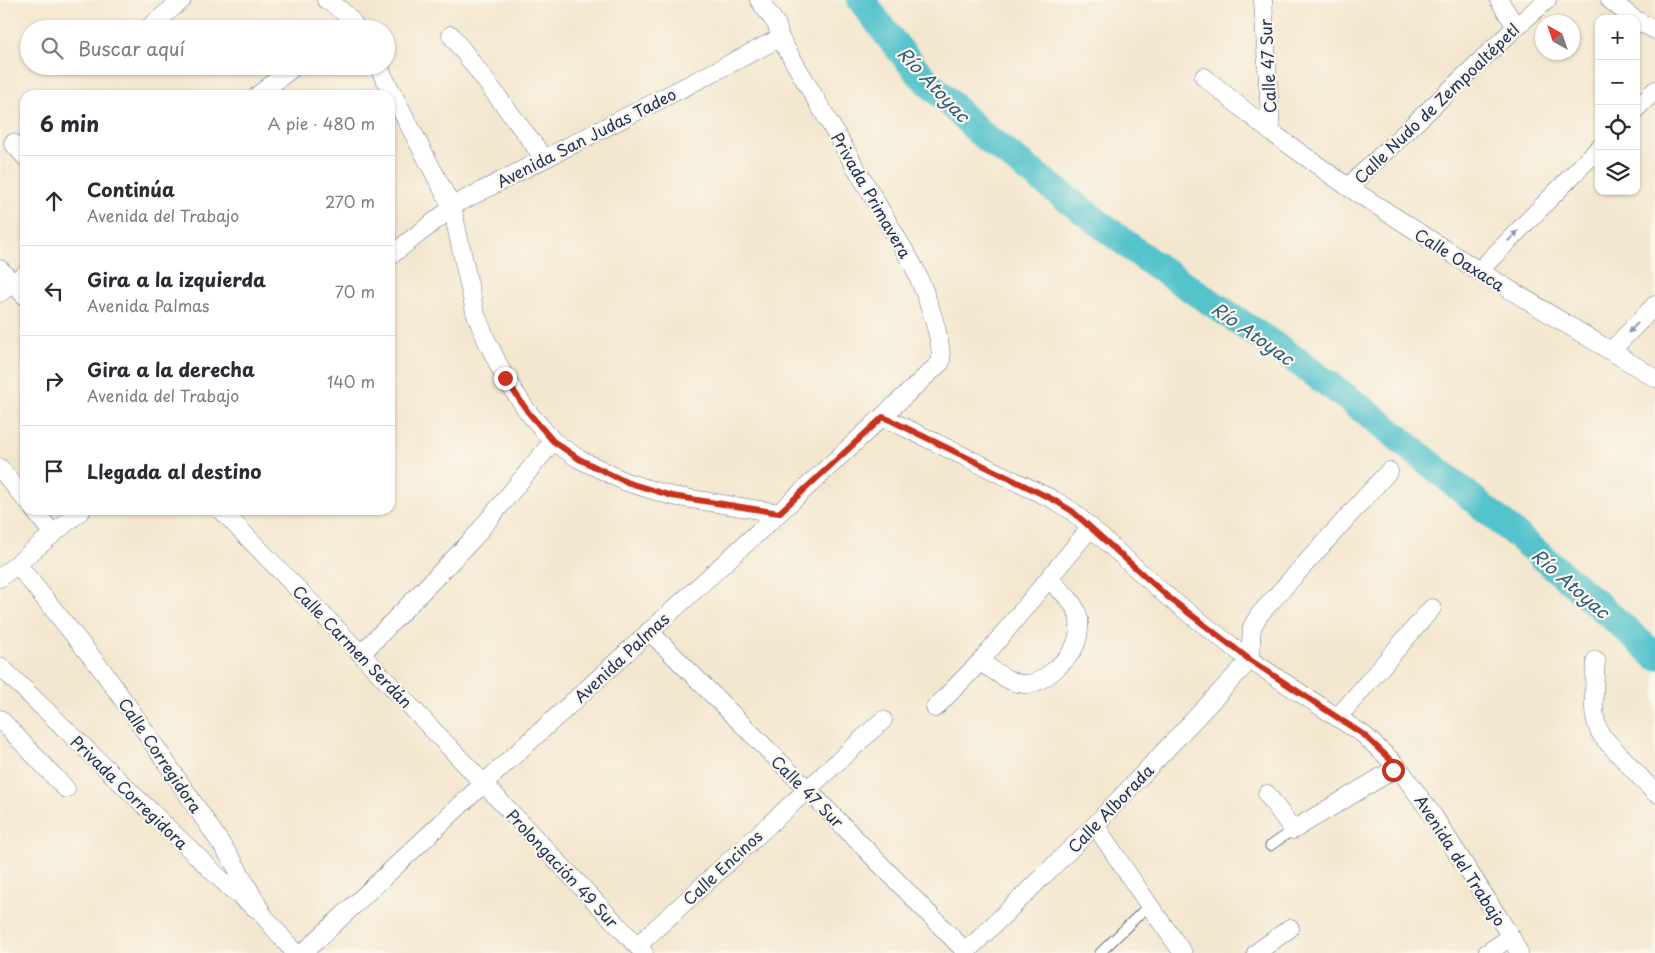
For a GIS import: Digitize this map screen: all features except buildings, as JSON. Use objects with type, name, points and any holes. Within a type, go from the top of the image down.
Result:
[{"type":"street","points":[[158,20],[182,0]]},
{"type":"street","points":[[326,0],[335,5],[346,20]]},
{"type":"street","name":"Privada Primavera","points":[[760,0],[914,267],[922,283],[941,348],[941,362]]},
{"type":"street","name":"Calle 47 Sur","points":[[1264,0],[1271,132]]},
{"type":"street","points":[[1499,0],[1516,27]]},
{"type":"street","name":"Calle Nudo de Zempoaltépetl","points":[[1348,187],[1516,27],[1547,0]]},
{"type":"street","points":[[1610,0],[1630,15]]},
{"type":"street","points":[[1640,22],[1655,30]]},
{"type":"street","name":"Avenida San Judas Tadeo","points":[[395,252],[452,207],[778,31]]},
{"type":"street","points":[[451,34],[544,158]]},
{"type":"street","points":[[264,90],[284,75]]},
{"type":"street","points":[[383,75],[391,90]]},
{"type":"street","name":"Calle Oaxaca","points":[[1204,77],[1271,132],[1348,187],[1479,272],[1655,378]]},
{"type":"street","points":[[1640,105],[1655,90]]},
{"type":"street","points":[[395,98],[452,207],[475,312],[486,339],[505,378],[528,412],[553,441],[579,459],[626,482],[672,496],[779,513]]},
{"type":"street","points":[[13,143],[20,151]]},
{"type":"street","points":[[1479,272],[1597,150]]},
{"type":"street","points":[[0,270],[16,287]]},
{"type":"street","points":[[1611,351],[1655,305]]},
{"type":"street","name":"Avenida Palmas","points":[[303,953],[483,784],[941,362]]},
{"type":"street","name":"Avenida del Trabajo","points":[[883,417],[1054,500],[1072,511],[1168,597],[1250,660],[1364,735],[1398,767],[1434,817],[1511,937],[1519,953]]},
{"type":"street","points":[[361,654],[472,540],[553,441]]},
{"type":"street","points":[[0,468],[20,493]]},
{"type":"street","points":[[1250,660],[1252,627],[1259,615],[1389,472]]},
{"type":"street","points":[[38,515],[53,534]]},
{"type":"street","points":[[0,578],[76,515]]},
{"type":"street","name":"Calle Carmen Serdán","points":[[225,515],[361,654],[483,784]]},
{"type":"street","points":[[935,708],[980,662],[1091,527]]},
{"type":"street","name":"Calle Corregidora","points":[[17,564],[102,670],[134,714],[234,863],[263,915],[295,953]]},
{"type":"street","points":[[980,662],[1012,682],[1027,685],[1045,678],[1061,664],[1075,646],[1079,621],[1075,606],[1049,580]]},
{"type":"street","points":[[1338,717],[1432,608]]},
{"type":"street","name":"Calle 47 Sur","points":[[649,631],[807,789],[966,953]]},
{"type":"street","name":"Calle Alborada","points":[[966,953],[1095,825],[1250,660]]},
{"type":"street","points":[[1596,660],[1594,716],[1596,728],[1655,793]]},
{"type":"street","name":"Privada Corregidora","points":[[0,666],[229,887],[263,915]]},
{"type":"street","points":[[0,719],[66,789]]},
{"type":"street","name":"Calle Encinos","points":[[640,949],[807,789],[883,720]]},
{"type":"street","points":[[1267,794],[1293,830],[1398,767]]},
{"type":"street","name":"Prolongación 49 Sur","points":[[483,784],[640,949]]},
{"type":"street","points":[[1095,825],[1148,905],[1183,953]]},
{"type":"street","points":[[1256,953],[1290,928]]},
{"type":"street","points":[[1487,953],[1511,937]]},
{"type":"lane","points":[[1270,846],[1293,830]]},
{"type":"lane","points":[[1100,953],[1148,905]]},
{"type":"waterway","name":"Río Atoyac","points":[[861,0],[918,72],[980,133],[1149,261],[1286,353],[1373,417],[1494,516],[1655,656]]},
{"type":"route","points":[[505,378],[528,412],[553,441],[579,459],[626,482],[672,496],[779,513],[883,417],[890,420],[1054,500],[1072,511],[1168,597],[1250,660],[1364,735],[1398,767],[1393,770]]}]
